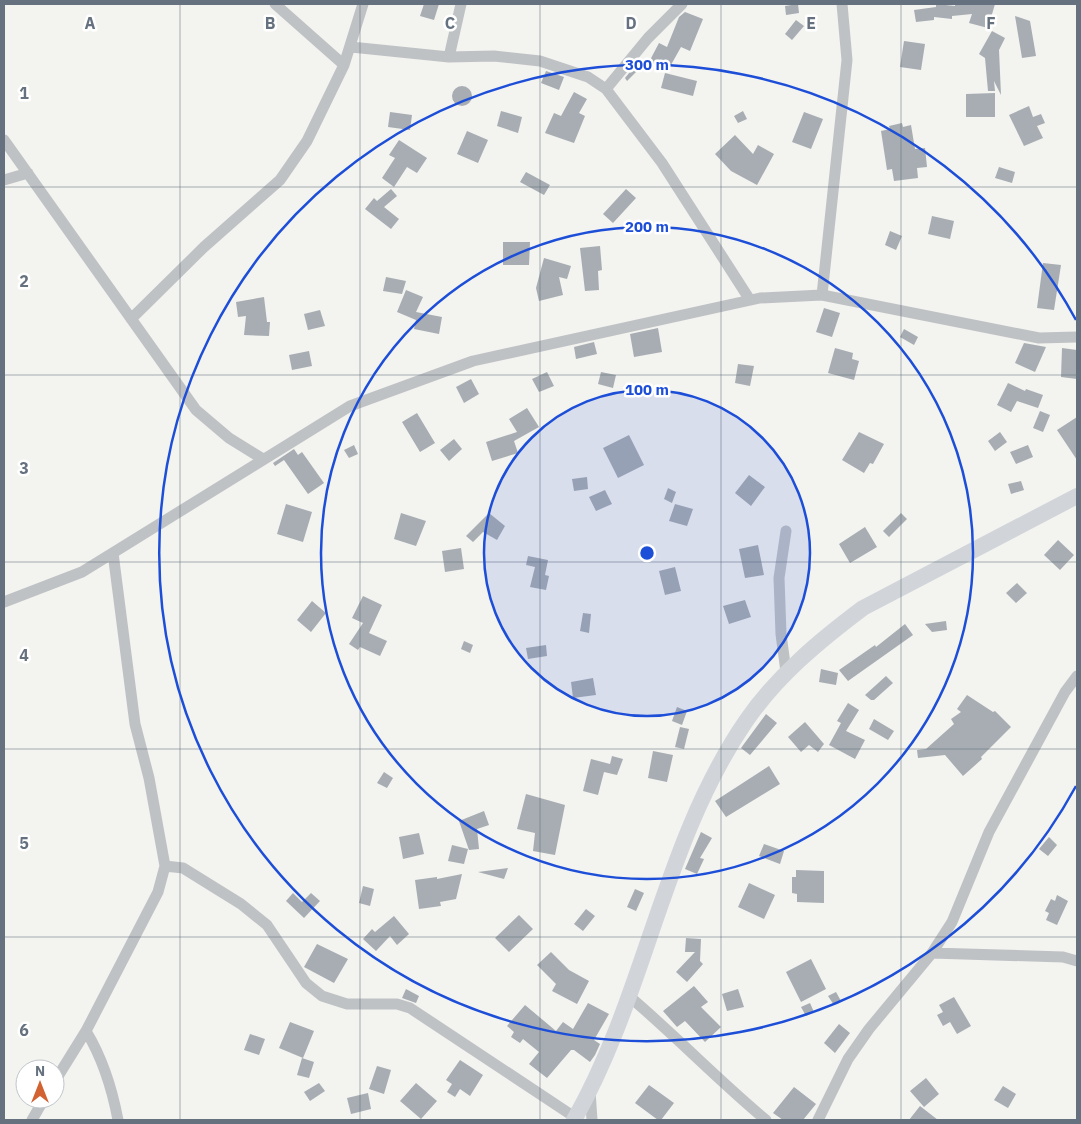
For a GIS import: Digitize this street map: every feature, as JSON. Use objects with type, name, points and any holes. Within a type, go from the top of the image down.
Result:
[{"type":"street","points":[[275,4],[344,66]]},
{"type":"street","points":[[132,319],[204,247],[280,180],[307,141],[344,66],[363,4]]},
{"type":"street","points":[[449,57],[461,4]]},
{"type":"street","points":[[606,89],[648,38],[682,4]]},
{"type":"street","points":[[822,295],[847,60],[842,4]]},
{"type":"street","points":[[351,48],[449,57],[494,56],[540,61],[588,77],[606,89],[662,163],[750,300]]},
{"type":"street","points":[[4,140],[196,410],[229,438],[263,459]]},
{"type":"street","points":[[4,180],[28,174]]},
{"type":"street","points":[[4,602],[82,572],[350,406],[473,361],[750,300],[822,295],[1039,338],[1077,336]]},
{"type":"street","points":[[165,866],[183,868],[241,904],[267,925],[306,983],[322,996],[347,1004],[397,1004],[410,1008],[575,1119],[590,1091],[630,997],[672,871],[713,777],[746,721],[786,672],[832,631],[863,608],[1077,496]]},
{"type":"street","points":[[786,531],[779,578],[781,634],[786,672]]},
{"type":"street","points":[[65,1065],[86,1031],[158,892],[165,866],[149,778],[135,724],[114,553]]},
{"type":"street","points":[[818,1120],[848,1059],[869,1029],[932,953],[952,922],[989,832],[1065,692],[1077,676]]},
{"type":"street","points":[[932,953],[1063,957],[1077,961]]},
{"type":"street","points":[[630,997],[766,1120]]},
{"type":"street","points":[[86,1031],[100,1054],[113,1093],[118,1120]]},
{"type":"street","points":[[590,1091],[592,1120]]},
{"type":"street","points":[[32,1120],[38,1109]]},
{"type":"building","points":[[424,4],[439,4],[434,20],[420,16]]},
{"type":"building","points":[[798,4],[799,13],[786,15],[785,6]]},
{"type":"building","points":[[936,4],[955,6],[955,4],[995,4],[988,28],[969,23],[972,14],[952,16],[952,19],[934,17],[934,20],[916,22],[914,10],[936,7]]},
{"type":"building","points":[[685,12],[703,19],[690,51],[681,47],[667,72],[649,62],[659,43],[667,47],[679,17]]},
{"type":"building","points":[[1015,16],[1030,21],[1036,56],[1022,58]]},
{"type":"building","points":[[796,20],[804,26],[792,40],[785,34]]},
{"type":"building","points":[[992,31],[1005,38],[999,50],[1001,95],[994,81],[995,91],[988,91],[985,58],[979,54]]},
{"type":"building","points":[[904,41],[925,44],[921,70],[900,67]]},
{"type":"building","points":[[634,67],[637,71],[627,81],[625,78]]},
{"type":"building","points":[[546,71],[564,77],[559,90],[541,83]]},
{"type":"building","points":[[665,73],[697,81],[693,96],[661,88]]},
{"type":"building","points":[[462,86],[469,89],[472,96],[469,103],[462,106],[455,103],[452,96],[455,89]]},
{"type":"building","points":[[574,92],[587,99],[579,113],[585,116],[574,143],[545,133],[554,113],[561,116]]},
{"type":"building","points":[[995,93],[995,117],[966,117],[966,94]]},
{"type":"building","points":[[1029,106],[1033,117],[1041,114],[1045,123],[1037,126],[1043,138],[1024,146],[1009,115]]},
{"type":"building","points":[[501,111],[522,117],[518,133],[497,126]]},
{"type":"building","points":[[743,111],[747,119],[738,123],[734,116]]},
{"type":"building","points":[[390,112],[412,115],[410,130],[388,127]]},
{"type":"building","points":[[804,112],[823,119],[811,149],[792,142]]},
{"type":"building","points":[[902,123],[903,127],[911,125],[915,149],[925,148],[927,167],[917,168],[918,178],[894,181],[892,169],[887,170],[881,131],[890,129],[889,126]]},
{"type":"building","points":[[467,131],[488,140],[478,163],[457,154]]},
{"type":"building","points":[[735,135],[753,154],[758,145],[774,154],[757,185],[731,171],[715,154]]},
{"type":"building","points":[[399,140],[427,158],[417,173],[407,167],[394,187],[382,178],[395,158],[389,155]]},
{"type":"building","points":[[999,167],[1015,172],[1012,183],[995,178]]},
{"type":"building","points":[[526,172],[550,185],[544,195],[520,182]]},
{"type":"building","points":[[391,189],[397,196],[384,207],[399,219],[391,229],[365,209],[374,198],[377,201]]},
{"type":"building","points":[[626,189],[636,198],[613,223],[603,214]]},
{"type":"building","points":[[932,216],[954,221],[950,239],[928,234]]},
{"type":"building","points":[[890,231],[902,236],[896,250],[885,245]]},
{"type":"building","points":[[503,242],[530,242],[529,265],[503,265]]},
{"type":"building","points":[[600,246],[602,270],[598,271],[599,290],[585,291],[580,248]]},
{"type":"building","points":[[544,258],[571,266],[567,279],[559,277],[563,295],[539,301],[536,288]]},
{"type":"building","points":[[1043,263],[1061,265],[1054,310],[1037,308]]},
{"type":"building","points":[[386,277],[406,281],[402,294],[383,291]]},
{"type":"building","points":[[406,290],[423,297],[416,312],[442,317],[439,334],[414,329],[416,320],[397,312]]},
{"type":"building","points":[[264,297],[267,322],[270,322],[269,336],[244,335],[246,316],[238,317],[236,302]]},
{"type":"building","points":[[824,308],[840,313],[832,337],[816,332]]},
{"type":"building","points":[[320,310],[325,326],[308,330],[304,314]]},
{"type":"building","points":[[658,328],[662,352],[634,357],[630,334]]},
{"type":"building","points":[[904,329],[918,337],[914,345],[900,337]]},
{"type":"building","points":[[594,342],[597,354],[576,359],[574,347]]},
{"type":"building","points":[[1024,343],[1046,347],[1035,372],[1015,363]]},
{"type":"building","points":[[835,348],[853,353],[852,359],[859,361],[854,380],[828,373]]},
{"type":"building","points":[[1062,348],[1077,350],[1077,379],[1061,377]]},
{"type":"building","points":[[309,351],[312,366],[292,370],[289,355]]},
{"type":"building","points":[[738,364],[754,366],[750,386],[735,383]]},
{"type":"building","points":[[547,372],[554,386],[539,392],[532,379]]},
{"type":"building","points":[[601,372],[616,375],[613,388],[598,384]]},
{"type":"building","points":[[471,379],[479,394],[464,403],[456,387]]},
{"type":"building","points":[[1008,383],[1025,391],[1026,389],[1043,395],[1038,408],[1017,401],[1011,412],[997,405]]},
{"type":"building","points":[[527,408],[539,427],[514,441],[518,453],[492,461],[486,442],[517,432],[509,419]]},
{"type":"building","points":[[1040,411],[1050,415],[1043,432],[1033,428]]},
{"type":"building","points":[[417,413],[435,443],[420,452],[402,422]]},
{"type":"building","points":[[1077,417],[1077,460],[1057,430]]},
{"type":"building","points":[[859,432],[884,444],[873,464],[870,463],[864,473],[842,460]]},
{"type":"building","points":[[1000,432],[1007,442],[995,451],[988,441]]},
{"type":"building","points":[[629,435],[644,465],[618,478],[603,448]]},
{"type":"building","points":[[454,439],[462,449],[449,461],[440,450]]},
{"type":"building","points":[[354,445],[358,454],[349,458],[344,450]]},
{"type":"building","points":[[1028,445],[1033,457],[1016,464],[1010,452]]},
{"type":"building","points":[[294,449],[298,455],[302,452],[324,483],[308,494],[284,460],[275,466],[273,463]]},
{"type":"building","points":[[749,475],[765,487],[751,506],[735,493]]},
{"type":"building","points":[[587,477],[588,489],[574,491],[572,479]]},
{"type":"building","points":[[1021,481],[1024,490],[1011,494],[1008,484]]},
{"type":"building","points":[[668,488],[676,492],[672,503],[664,499]]},
{"type":"building","points":[[605,490],[612,504],[596,511],[589,497]]},
{"type":"building","points":[[286,504],[312,512],[303,542],[277,534]]},
{"type":"building","points":[[675,504],[693,509],[687,526],[669,521]]},
{"type":"building","points":[[401,513],[426,521],[416,546],[394,539]]},
{"type":"building","points":[[489,513],[505,526],[497,540],[483,532],[473,542],[466,536]]},
{"type":"building","points":[[901,513],[907,519],[889,537],[883,531]]},
{"type":"building","points":[[865,527],[877,547],[850,563],[839,544]]},
{"type":"building","points":[[1058,540],[1074,555],[1060,570],[1044,555]]},
{"type":"building","points":[[758,545],[764,575],[745,578],[739,549]]},
{"type":"building","points":[[461,548],[464,569],[445,572],[442,551]]},
{"type":"building","points":[[528,556],[548,560],[545,575],[549,576],[546,590],[530,587],[535,567],[526,565]]},
{"type":"building","points":[[675,567],[681,591],[665,595],[659,571]]},
{"type":"building","points":[[1017,583],[1027,593],[1016,603],[1006,593]]},
{"type":"building","points":[[363,596],[382,605],[369,633],[387,641],[380,656],[360,647],[358,650],[349,644],[363,623],[352,618]]},
{"type":"building","points":[[745,600],[751,617],[729,624],[723,606]]},
{"type":"building","points":[[312,601],[326,613],[311,632],[297,620]]},
{"type":"building","points":[[583,613],[591,614],[589,633],[580,631]]},
{"type":"building","points":[[946,621],[947,630],[932,632],[925,624]]},
{"type":"building","points":[[905,624],[913,635],[848,681],[839,670],[875,645],[876,647]]},
{"type":"building","points":[[464,641],[473,645],[470,653],[461,649]]},
{"type":"building","points":[[546,645],[547,656],[528,659],[526,648]]},
{"type":"building","points":[[821,669],[838,673],[836,685],[819,682]]},
{"type":"building","points":[[886,676],[893,683],[874,700],[865,695]]},
{"type":"building","points":[[593,678],[596,695],[573,698],[571,682]]},
{"type":"building","points":[[967,695],[993,712],[995,711],[1011,727],[981,757],[982,759],[963,776],[945,755],[918,758],[917,750],[926,749],[954,724],[951,719],[961,712],[957,709]]},
{"type":"building","points":[[848,703],[859,710],[846,731],[865,740],[855,759],[829,745],[841,723],[837,721]]},
{"type":"building","points":[[677,707],[687,711],[682,725],[672,721]]},
{"type":"building","points":[[766,714],[777,723],[750,755],[741,748]]},
{"type":"building","points":[[874,719],[894,731],[888,740],[869,729]]},
{"type":"building","points":[[805,722],[824,744],[818,752],[809,745],[801,752],[788,737]]},
{"type":"building","points":[[680,727],[689,729],[684,749],[675,747]]},
{"type":"building","points":[[653,751],[673,755],[667,782],[648,778]]},
{"type":"building","points":[[612,756],[623,759],[617,775],[604,772],[598,795],[583,791],[591,759],[610,764]]},
{"type":"building","points":[[769,766],[780,784],[726,817],[715,801]]},
{"type":"building","points":[[384,772],[393,778],[387,788],[377,783]]},
{"type":"building","points":[[526,794],[565,805],[555,855],[533,851],[535,833],[517,829]]},
{"type":"building","points":[[484,811],[489,825],[477,829],[479,849],[469,850],[459,821]]},
{"type":"building","points":[[701,832],[712,838],[700,858],[704,859],[697,874],[685,869]]},
{"type":"building","points":[[419,833],[424,854],[403,859],[399,837]]},
{"type":"building","points":[[1049,837],[1057,845],[1048,856],[1039,849]]},
{"type":"building","points":[[764,844],[784,851],[780,864],[759,856]]},
{"type":"building","points":[[452,845],[468,849],[464,864],[448,861]]},
{"type":"building","points":[[508,868],[504,879],[478,872]]},
{"type":"building","points":[[796,870],[824,871],[824,903],[797,902],[797,894],[792,893],[792,877],[796,877]]},
{"type":"building","points":[[462,874],[456,899],[440,902],[441,906],[419,909],[415,880],[437,877],[437,879]]},
{"type":"building","points":[[749,883],[775,895],[764,919],[738,907]]},
{"type":"building","points":[[363,886],[374,889],[370,906],[359,903]]},
{"type":"building","points":[[635,889],[644,893],[636,911],[627,907]]},
{"type":"building","points":[[293,893],[302,902],[311,893],[320,901],[304,918],[286,901]]},
{"type":"building","points":[[1057,895],[1068,901],[1057,925],[1046,920],[1049,913],[1045,911],[1051,899],[1055,901]]},
{"type":"building","points":[[586,909],[595,916],[583,931],[574,924]]},
{"type":"building","points":[[519,915],[533,929],[509,952],[495,938]]},
{"type":"building","points":[[394,916],[409,934],[397,945],[390,936],[376,951],[363,939],[372,929],[375,932]]},
{"type":"building","points":[[686,938],[701,939],[700,961],[703,964],[687,982],[676,972],[695,952],[685,952]]},
{"type":"building","points":[[317,944],[348,959],[334,983],[304,967]]},
{"type":"building","points":[[551,952],[569,970],[589,981],[577,1004],[552,991],[556,984],[537,965]]},
{"type":"building","points":[[811,959],[826,989],[801,1002],[786,972]]},
{"type":"building","points":[[694,986],[708,1002],[701,1007],[721,1027],[705,1042],[685,1021],[677,1027],[663,1011]]},
{"type":"building","points":[[406,989],[419,996],[416,1003],[402,998]]},
{"type":"building","points":[[738,989],[744,1007],[727,1011],[722,994]]},
{"type":"building","points":[[836,992],[841,1001],[834,1005],[828,996]]},
{"type":"building","points":[[954,997],[971,1026],[957,1034],[950,1022],[943,1026],[937,1015],[943,1012],[939,1005]]},
{"type":"building","points":[[588,1003],[609,1014],[594,1040],[600,1044],[595,1055],[590,1062],[574,1050],[571,1050],[547,1078],[529,1064],[539,1052],[523,1039],[520,1043],[511,1037],[514,1032],[507,1026],[525,1005],[556,1031],[563,1022],[573,1029]]},
{"type":"building","points":[[810,1003],[814,1012],[806,1016],[801,1007]]},
{"type":"building","points":[[290,1022],[314,1031],[303,1058],[279,1048]]},
{"type":"building","points":[[839,1024],[850,1033],[835,1053],[824,1043]]},
{"type":"building","points":[[250,1034],[265,1039],[259,1055],[244,1050]]},
{"type":"building","points":[[302,1058],[314,1062],[309,1078],[297,1075]]},
{"type":"building","points":[[460,1060],[483,1075],[470,1096],[460,1089],[455,1097],[447,1092],[452,1084],[446,1080]]},
{"type":"building","points":[[377,1066],[391,1070],[384,1094],[369,1089]]},
{"type":"building","points":[[926,1078],[939,1094],[924,1107],[910,1091]]},
{"type":"building","points":[[319,1083],[325,1091],[310,1101],[304,1092]]},
{"type":"building","points":[[416,1083],[437,1101],[421,1119],[400,1101]]},
{"type":"building","points":[[649,1085],[674,1103],[661,1120],[658,1120],[635,1103]]},
{"type":"building","points":[[1003,1086],[1016,1094],[1008,1108],[994,1100]]},
{"type":"building","points":[[794,1087],[816,1104],[803,1120],[783,1120],[773,1113]]},
{"type":"building","points":[[368,1093],[371,1109],[351,1114],[347,1098]]},
{"type":"building","points":[[920,1106],[938,1120],[909,1120]]}]
